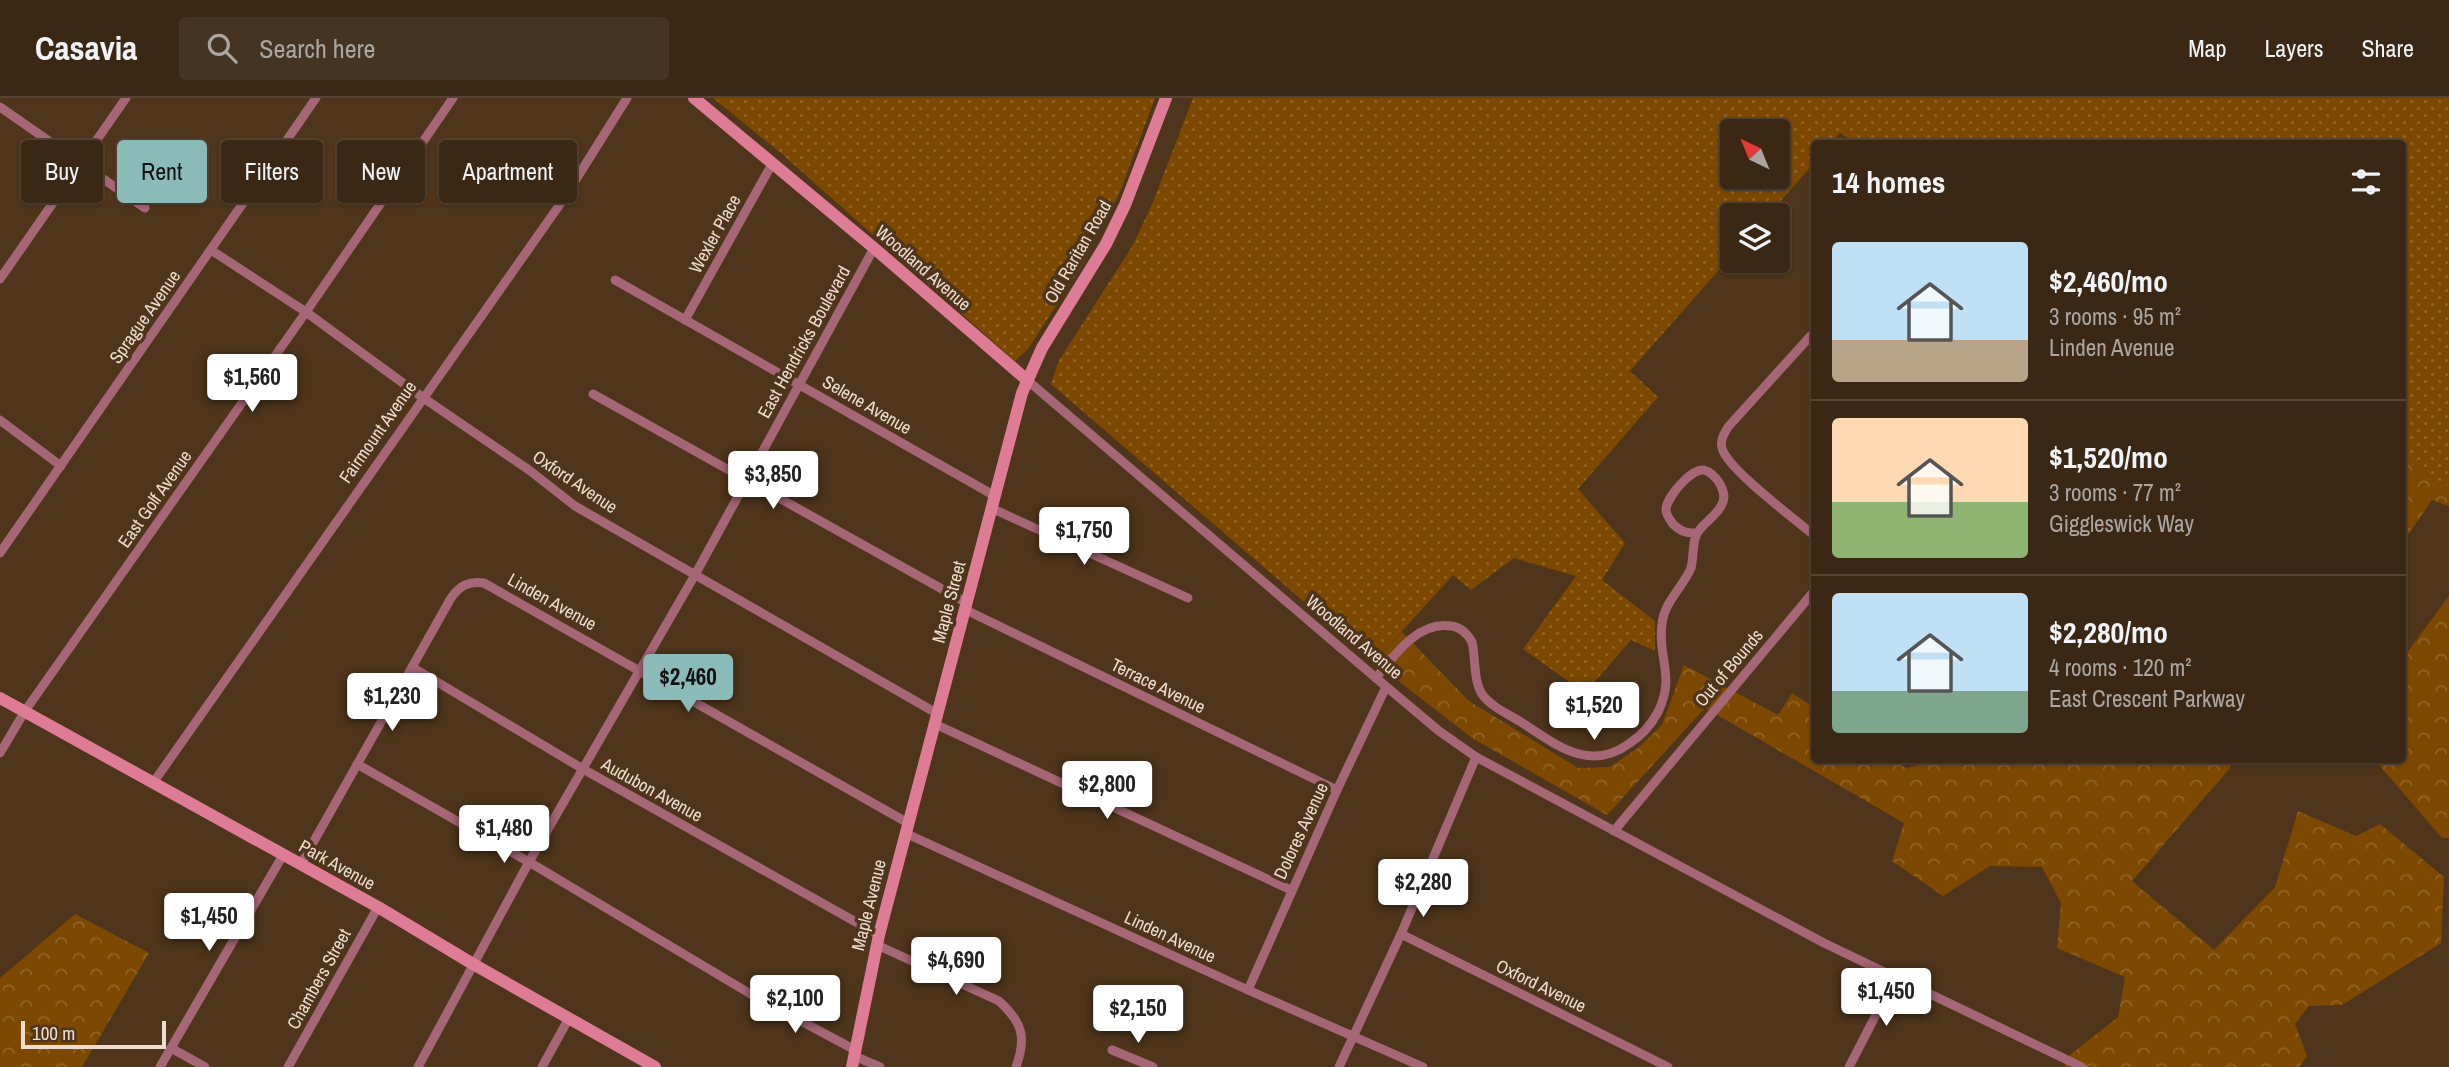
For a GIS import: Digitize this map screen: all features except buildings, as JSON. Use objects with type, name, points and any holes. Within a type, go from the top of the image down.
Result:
[{"type":"main road","name":"Woodland Avenue","points":[[694,98],[1027,380]]},
{"type":"main road","name":"Old Raritan Road","points":[[1027,380],[1042,348],[1106,244],[1125,205],[1166,98]]},
{"type":"main road","name":"Maple Street","points":[[907,828],[1015,414],[1027,380]]},
{"type":"main road","name":"Park Avenue","points":[[0,698],[378,907],[472,964],[655,1067]]},
{"type":"main road","name":"Maple Avenue","points":[[854,1058],[878,940],[907,828]]},
{"type":"street","points":[[98,140],[126,98]]},
{"type":"street","name":"Sprague Avenue","points":[[0,553],[316,98]]},
{"type":"street","name":"East Golf Avenue","points":[[0,753],[25,711],[453,98]]},
{"type":"street","name":"Fairmount Avenue","points":[[153,783],[563,200],[627,98]]},
{"type":"street","points":[[0,107],[48,140]]},
{"type":"street","name":"Wexler Place","points":[[685,320],[772,163]]},
{"type":"street","points":[[103,178],[145,208]]},
{"type":"street","points":[[0,279],[4,267],[52,203]]},
{"type":"street","name":"East Hendricks Boulevard","points":[[418,1067],[472,964],[696,573],[874,248]]},
{"type":"street","name":"Oxford Avenue","points":[[211,250],[306,312],[422,397],[529,470],[575,506],[696,573],[936,719],[1291,890]]},
{"type":"street","name":"Selene Avenue","points":[[615,280],[798,384],[993,502],[1188,598]]},
{"type":"street","points":[[1811,335],[1728,427],[1721,443],[1722,451],[1734,468],[1811,533]]},
{"type":"street","name":"Woodland Avenue","points":[[1027,380],[1386,687],[1439,731],[1476,757],[1824,943],[2082,1067]]},
{"type":"street","name":"Terrace Avenue","points":[[593,394],[748,480],[966,607],[1337,790]]},
{"type":"street","points":[[0,420],[61,466]]},
{"type":"street","points":[[1376,678],[1396,653],[1419,634],[1440,625],[1456,627],[1469,636],[1472,642],[1478,686],[1490,702],[1549,740],[1578,754],[1606,756],[1618,751],[1642,734],[1653,722],[1666,691],[1662,623],[1665,612],[1691,567],[1697,533],[1723,503],[1724,497],[1718,481],[1704,470],[1692,474],[1682,484],[1669,499],[1666,511],[1679,529],[1685,533],[1697,533]]},
{"type":"street","name":"Linden Avenue","points":[[412,667],[455,592],[465,584],[484,583],[640,669],[907,828],[1248,990],[1423,1067]]},
{"type":"street","name":"Out of Bounds","points":[[1614,831],[1811,595]]},
{"type":"street","points":[[301,864],[412,667]]},
{"type":"street","name":"Audubon Avenue","points":[[412,667],[878,940],[999,1000],[1012,1013],[1020,1027],[1022,1042],[1016,1067]]},
{"type":"street","name":"Dolores Avenue","points":[[1248,990],[1291,890],[1386,687]]},
{"type":"street","points":[[1339,1067],[1401,934],[1476,757]]},
{"type":"street","points":[[357,764],[529,862],[854,1058],[880,1067]]},
{"type":"street","points":[[160,1067],[283,855]]},
{"type":"street","name":"Chambers Street","points":[[288,1067],[378,907]]},
{"type":"street","name":"Oxford Avenue","points":[[1401,934],[1668,1067]]},
{"type":"street","points":[[1849,1067],[1896,976]]},
{"type":"street","points":[[542,1067],[569,1017]]},
{"type":"street","points":[[171,1048],[205,1067]]},
{"type":"street","points":[[1112,1050],[1153,1067]]},
{"type":"green space","points":[[713,98],[1155,98],[1120,192],[1081,267],[1028,349],[1015,361],[782,154]]},
{"type":"green space","points":[[1193,98],[2449,98],[2449,487],[2406,462],[2406,140],[1851,140],[1840,133],[1834,140],[1811,140],[1811,167],[1779,203],[1720,203],[1720,269],[1630,371],[1658,397],[1578,489],[1625,543],[1602,580],[1655,621],[1655,651],[1631,640],[1585,693],[1523,649],[1576,576],[1514,558],[1471,590],[1453,575],[1374,662],[1051,384],[1058,362],[1133,245],[1153,202]]},
{"type":"green space","points":[[2406,462],[2449,487],[2449,506],[2432,500],[2406,538]]},
{"type":"green space","points":[[2449,596],[2449,838],[2442,838],[2378,763],[2406,763],[2406,654]]},
{"type":"green space","points":[[1402,632],[1469,701],[1578,768],[1610,767],[1638,748],[1662,725],[1684,665],[1778,715],[1792,693],[1811,705],[1811,763],[1898,763],[1906,768],[1926,763],[2230,763],[2231,767],[2132,881],[2214,950],[2275,887],[2298,811],[2356,836],[2380,824],[2444,877],[2441,943],[2342,1005],[2309,1006],[2295,1024],[2307,1056],[2299,1067],[2064,1067],[2070,1055],[2118,1017],[2125,977],[2057,948],[2061,903],[2042,867],[1990,866],[1943,896],[1892,861],[1904,823],[1705,708],[1607,815],[1472,738],[1374,662]]},
{"type":"green space","points":[[75,914],[149,953],[82,1067],[0,1067],[0,978]]}]
